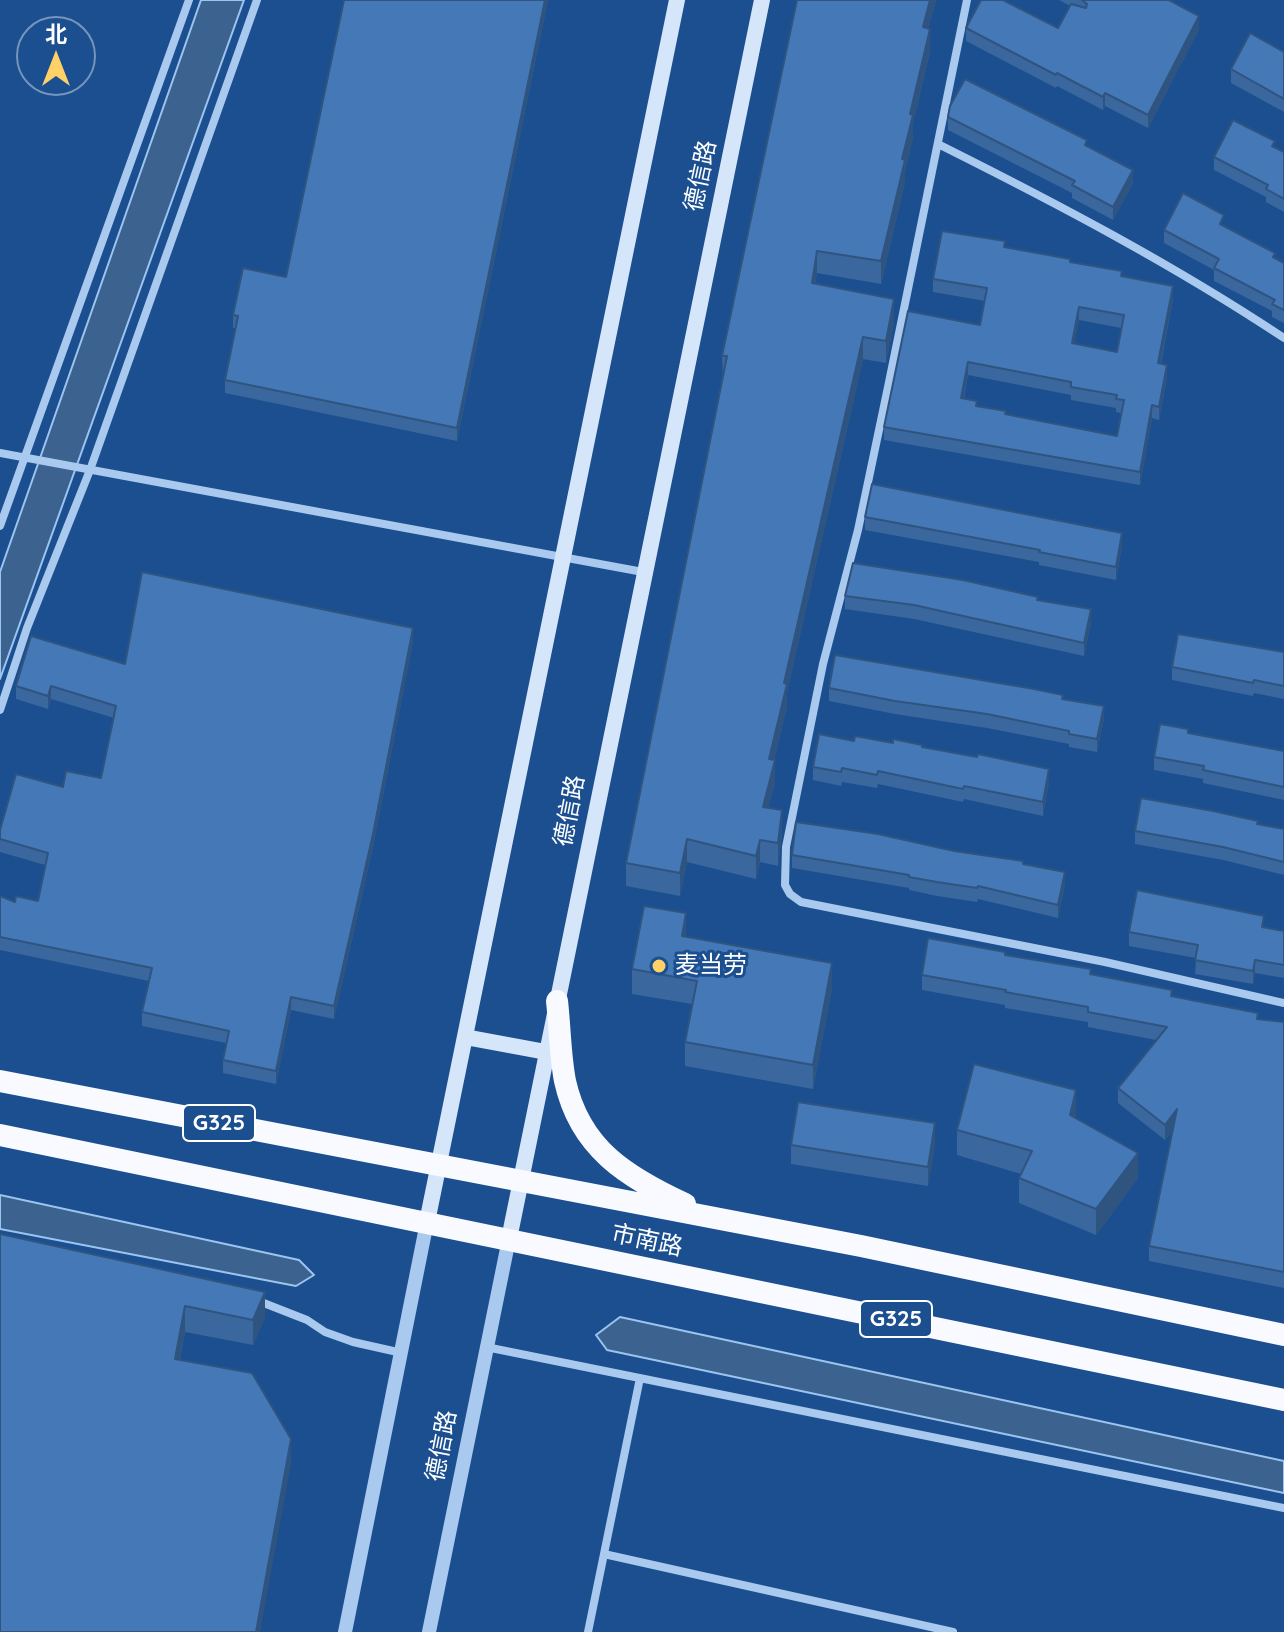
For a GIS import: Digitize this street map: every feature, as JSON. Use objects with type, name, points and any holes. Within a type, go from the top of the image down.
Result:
[{"type":"highway","points":[[557,1001],[566,1083],[584,1131],[640,1183],[715,1218]]},
{"type":"highway","name":"市南路","points":[[0,1081],[861,1246],[1284,1335]]},
{"type":"highway","name":"市南路","points":[[0,1135],[1284,1400]]},
{"type":"main road","points":[[427,1222],[677,0]]},
{"type":"main road","name":"德信路","points":[[509,1239],[762,0]]},
{"type":"main road","points":[[465,1037],[546,1052]]},
{"type":"street","points":[[0,526],[189,0]]},
{"type":"street","points":[[0,710],[27,628],[257,0]]},
{"type":"street","points":[[967,0],[940,145],[858,530],[820,679],[786,847],[785,885],[790,894],[801,902],[1105,962],[1284,1003]]},
{"type":"street","points":[[940,145],[1158,259],[1224,297],[1284,338]]},
{"type":"street","points":[[0,453],[643,572]]},
{"type":"street","points":[[345,1632],[427,1222]]},
{"type":"street","name":"德信路","points":[[429,1632],[509,1239]]},
{"type":"street","points":[[239,1296],[307,1320],[325,1332],[353,1342],[402,1353]]},
{"type":"street","points":[[486,1347],[1284,1508]]},
{"type":"street","points":[[588,1632],[640,1378]]},
{"type":"street","points":[[604,1554],[953,1632]]},
{"type":"water","points":[[201,0],[244,0],[0,679],[0,572]]},
{"type":"water","points":[[0,1195],[299,1260],[314,1275],[296,1286],[0,1229]]},
{"type":"water","points":[[620,1317],[1284,1461],[1284,1493],[607,1350],[596,1335]]},
{"type":"building","points":[[344,0],[545,0],[457,428],[225,380],[238,316],[233,315],[243,268],[286,277]]},
{"type":"building","points":[[797,0],[930,0],[923,27],[930,29],[910,114],[913,115],[902,159],[905,160],[881,261],[817,251],[812,283],[894,299],[886,341],[863,337],[784,683],[787,684],[769,759],[775,760],[763,807],[782,810],[778,843],[760,840],[756,856],[687,839],[680,873],[626,863],[727,356],[722,356]]},
{"type":"building","points":[[981,0],[1003,0],[1058,28],[1071,4],[1086,8],[1087,4],[1082,0],[1169,0],[1199,16],[1148,115],[1105,93],[1103,97],[1056,75],[966,28]]},
{"type":"building","points":[[1250,33],[1284,52],[1284,99],[1231,69]]},
{"type":"building","points":[[965,79],[1087,140],[1085,145],[1133,170],[1113,207],[1072,185],[1075,181],[948,117],[950,106]]},
{"type":"building","points":[[1233,120],[1275,141],[1272,146],[1284,152],[1284,199],[1266,189],[1268,185],[1214,157]]},
{"type":"building","points":[[1183,193],[1224,215],[1220,224],[1275,253],[1273,257],[1284,263],[1284,310],[1272,304],[1275,300],[1214,268],[1219,259],[1164,230]]},
{"type":"building","points":[[942,231],[1005,241],[1004,247],[1122,271],[1121,276],[1173,286],[1158,363],[1167,365],[1159,407],[1152,405],[1140,472],[884,427],[908,311],[980,325],[987,288],[933,279]],"holes":[[[1079,307],[1124,315],[1117,352],[1072,343]],[[968,362],[1071,382],[1071,387],[1117,395],[1116,399],[1124,400],[1117,436],[976,406],[977,401],[961,398]]]},
{"type":"building","points":[[872,484],[1122,533],[1116,567],[865,517]]},
{"type":"building","points":[[853,563],[963,580],[1038,597],[1037,600],[1091,609],[1084,643],[914,605],[845,596]]},
{"type":"building","points":[[142,572],[413,628],[373,834],[334,1006],[291,997],[276,1071],[223,1060],[229,1031],[142,1012],[152,968],[0,937],[0,896],[15,902],[16,896],[38,901],[48,853],[0,839],[16,774],[63,787],[66,771],[101,778],[116,706],[51,686],[48,696],[16,686],[31,636],[125,664]]},
{"type":"building","points":[[1178,634],[1284,652],[1284,686],[1172,667]]},
{"type":"building","points":[[835,655],[1034,689],[1063,695],[1062,699],[1104,706],[1097,739],[987,714],[829,688]]},
{"type":"building","points":[[1160,724],[1188,729],[1188,733],[1284,751],[1284,787],[1203,770],[1204,766],[1154,757]]},
{"type":"building","points":[[819,734],[854,741],[855,736],[893,743],[893,739],[1049,769],[1043,802],[878,771],[877,775],[842,768],[841,772],[813,767]]},
{"type":"building","points":[[1141,798],[1213,811],[1284,829],[1284,862],[1135,831]]},
{"type":"building","points":[[796,822],[878,834],[954,851],[1023,861],[1023,864],[1065,872],[1058,905],[978,886],[937,882],[792,855]]},
{"type":"building","points":[[1137,890],[1264,916],[1262,927],[1284,931],[1284,965],[1255,960],[1253,971],[1195,960],[1198,945],[1129,932]]},
{"type":"building","points":[[644,906],[686,913],[682,936],[832,963],[813,1065],[685,1042],[697,981],[632,969]]},
{"type":"building","points":[[928,938],[1091,969],[1090,974],[1172,990],[1171,996],[1258,1013],[1257,1019],[1284,1022],[1284,1272],[1149,1246],[1177,1109],[1165,1125],[1118,1088],[1167,1027],[1088,1012],[1088,1007],[922,975]]},
{"type":"building","points":[[974,1064],[1076,1090],[1070,1115],[1138,1153],[1096,1209],[1019,1178],[1032,1151],[957,1130]]},
{"type":"building","points":[[798,1102],[935,1123],[928,1167],[791,1145]]},
{"type":"building","points":[[0,1234],[265,1292],[253,1320],[185,1306],[175,1359],[252,1373],[291,1439],[256,1632],[0,1632]]},
{"type":"place","name":"麦当劳","points":[[659,966]]}]
